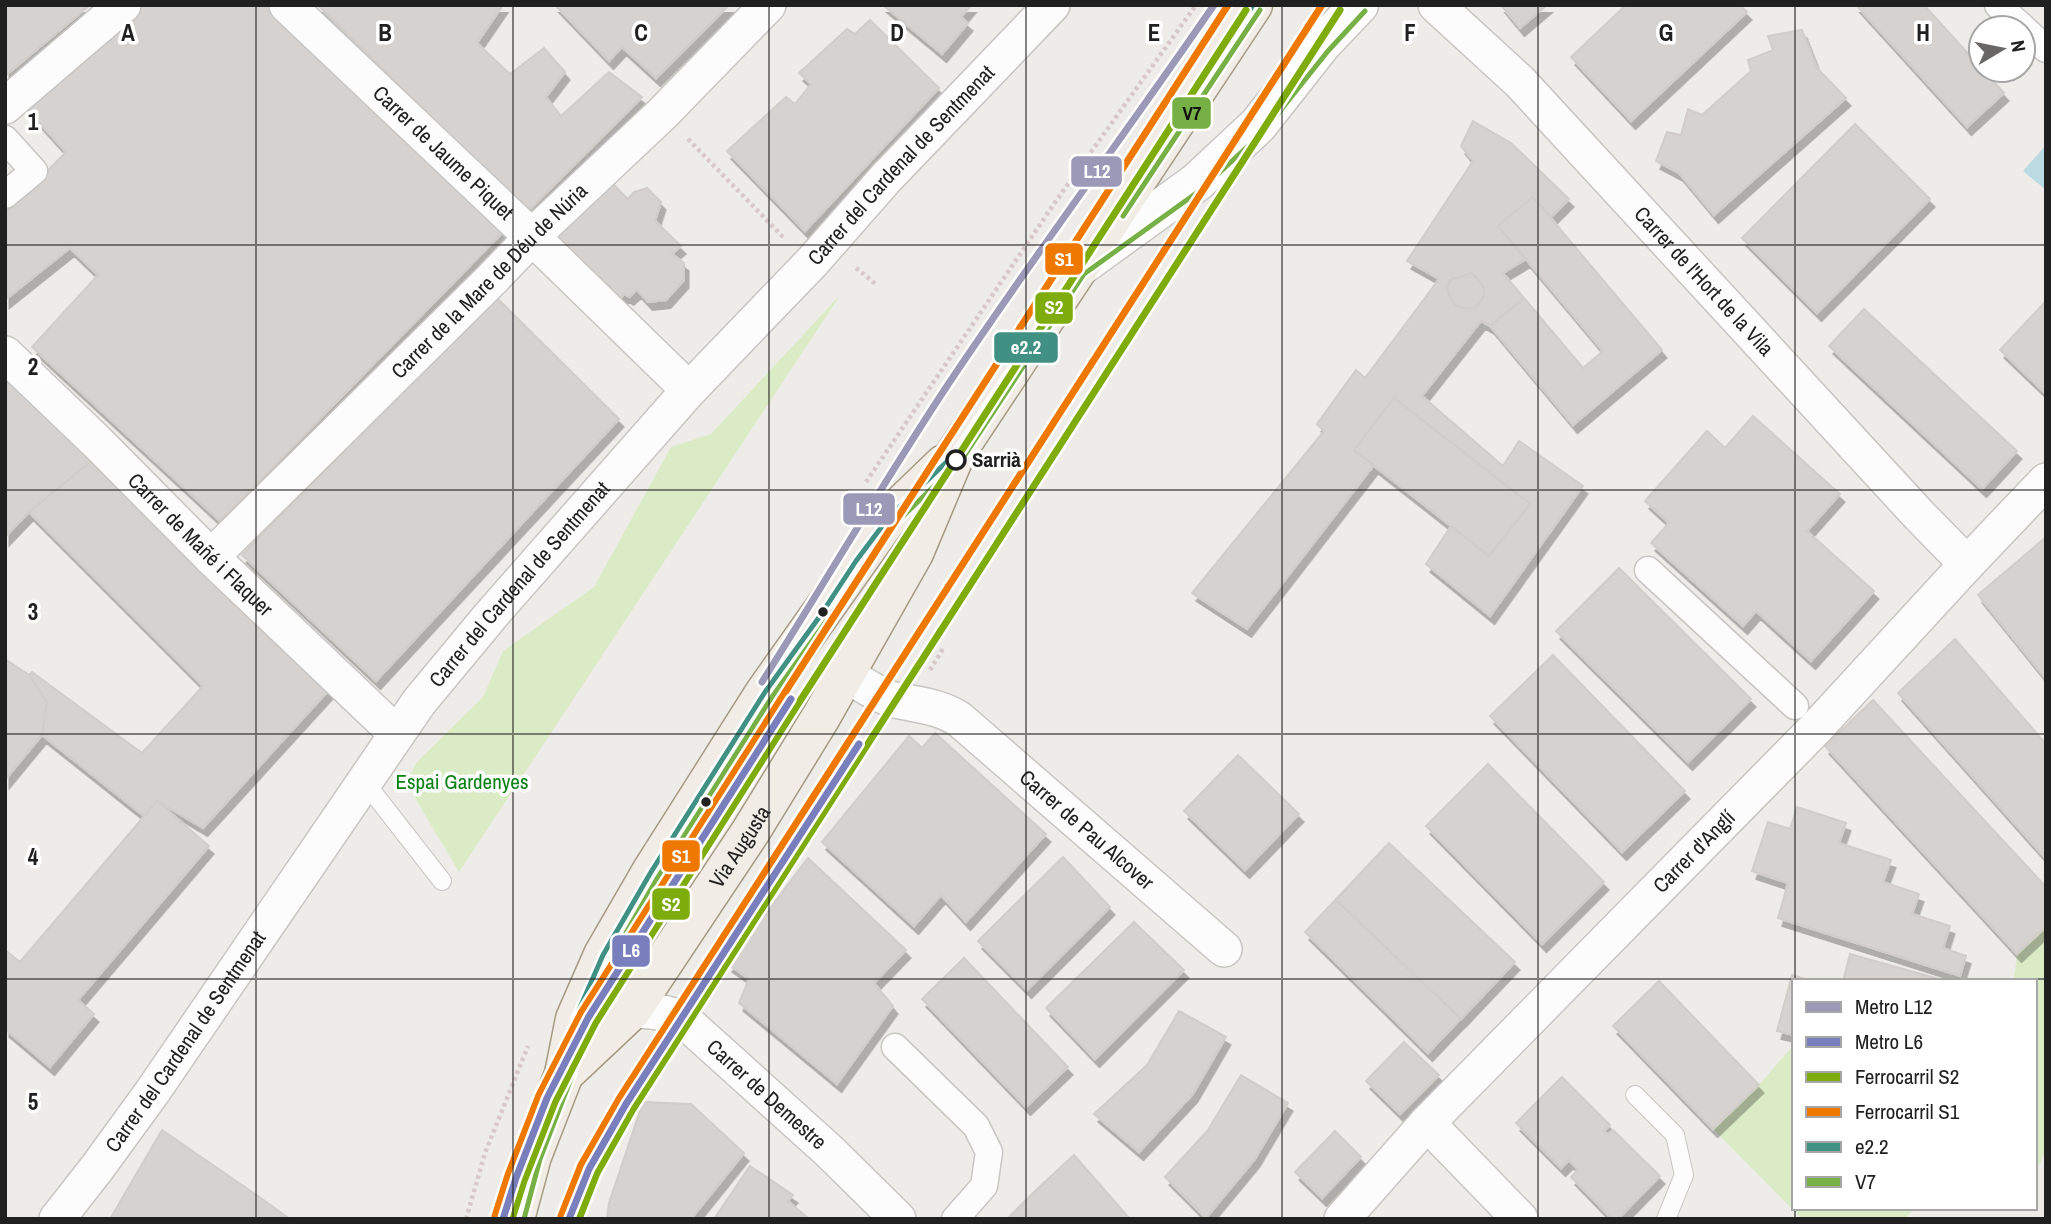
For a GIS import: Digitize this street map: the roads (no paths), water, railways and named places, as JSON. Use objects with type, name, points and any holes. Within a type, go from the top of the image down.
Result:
[{"type":"main road","name":"Via Augusta","points":[[564,1074],[632,1010],[751,831],[846,674],[914,553],[956,453],[1253,5]]},
{"type":"main road","name":"Via Augusta","points":[[515,1219],[532,1156],[564,1074],[575,1019],[616,932],[765,692],[889,517],[956,453]]},
{"type":"street","points":[[5,106],[123,5]]},
{"type":"street","name":"Carrer de Jaume Piquet","points":[[287,5],[689,390]]},
{"type":"street","name":"Carrer de la Mare de Déu de Núria","points":[[211,557],[532,237],[662,114],[768,5]]},
{"type":"street","name":"Carrer del Cardenal de Sentmenat","points":[[57,1219],[153,1091],[419,702],[492,614],[689,390],[1052,5]]},
{"type":"street","name":"Via Augusta","points":[[1078,268],[1197,182],[1258,125],[1321,45],[1359,5]]},
{"type":"street","name":"Carrer de l'Hort de la Vila","points":[[1436,5],[1520,82],[1910,506],[1967,564]]},
{"type":"street","points":[[1998,5],[2046,48]]},
{"type":"street","points":[[5,139],[34,171],[5,195]]},
{"type":"street","name":"Carrer de Mañé i Flaquer","points":[[5,354],[211,557],[397,734]]},
{"type":"street","name":"Carrer d'Anglí","points":[[1342,1219],[1427,1123],[1817,727],[2046,481]]},
{"type":"street","points":[[1648,570],[1795,706]]},
{"type":"street","name":"Carrer de Pau Alcover","points":[[846,674],[892,699],[948,712],[959,719],[1224,949]]},
{"type":"street","name":"Carrer de Demestre","points":[[575,1019],[602,1012],[632,1010],[669,1014],[687,1023],[829,1151],[898,1219]]},
{"type":"street","points":[[895,1047],[976,1126],[989,1152],[984,1186],[955,1219]]},
{"type":"street","points":[[1427,1123],[1520,1219]]},
{"type":"lane","points":[[364,781],[442,881]]},
{"type":"lane","points":[[1635,1095],[1675,1135],[1684,1175],[1666,1219]]},
{"type":"water","points":[[2046,145],[2046,190],[2023,171]]},
{"type":"metro line","name":"L12","points":[[762,682],[947,386],[1214,5]]},
{"type":"metro line","name":"L6","points":[[503,1219],[547,1098],[588,1018],[791,699]]},
{"type":"metro line","name":"L6","points":[[569,1219],[589,1169],[626,1104],[859,744]]},
{"type":"rail line","name":"S1","points":[[495,1216],[539,1095],[581,1013],[1228,5]]},
{"type":"rail line","name":"S1","points":[[561,1216],[581,1165],[619,1099],[1322,5]]},
{"type":"rail line","name":"S2","points":[[512,1219],[555,1102],[596,1022],[1246,10]]},
{"type":"rail line","name":"S2","points":[[579,1219],[597,1173],[633,1109],[1340,10]]},
{"type":"place","name":"Sarrià","points":[[956,460]]},
{"type":"park label","name":"Espai Gardenyes","points":[[462,782]]}]
